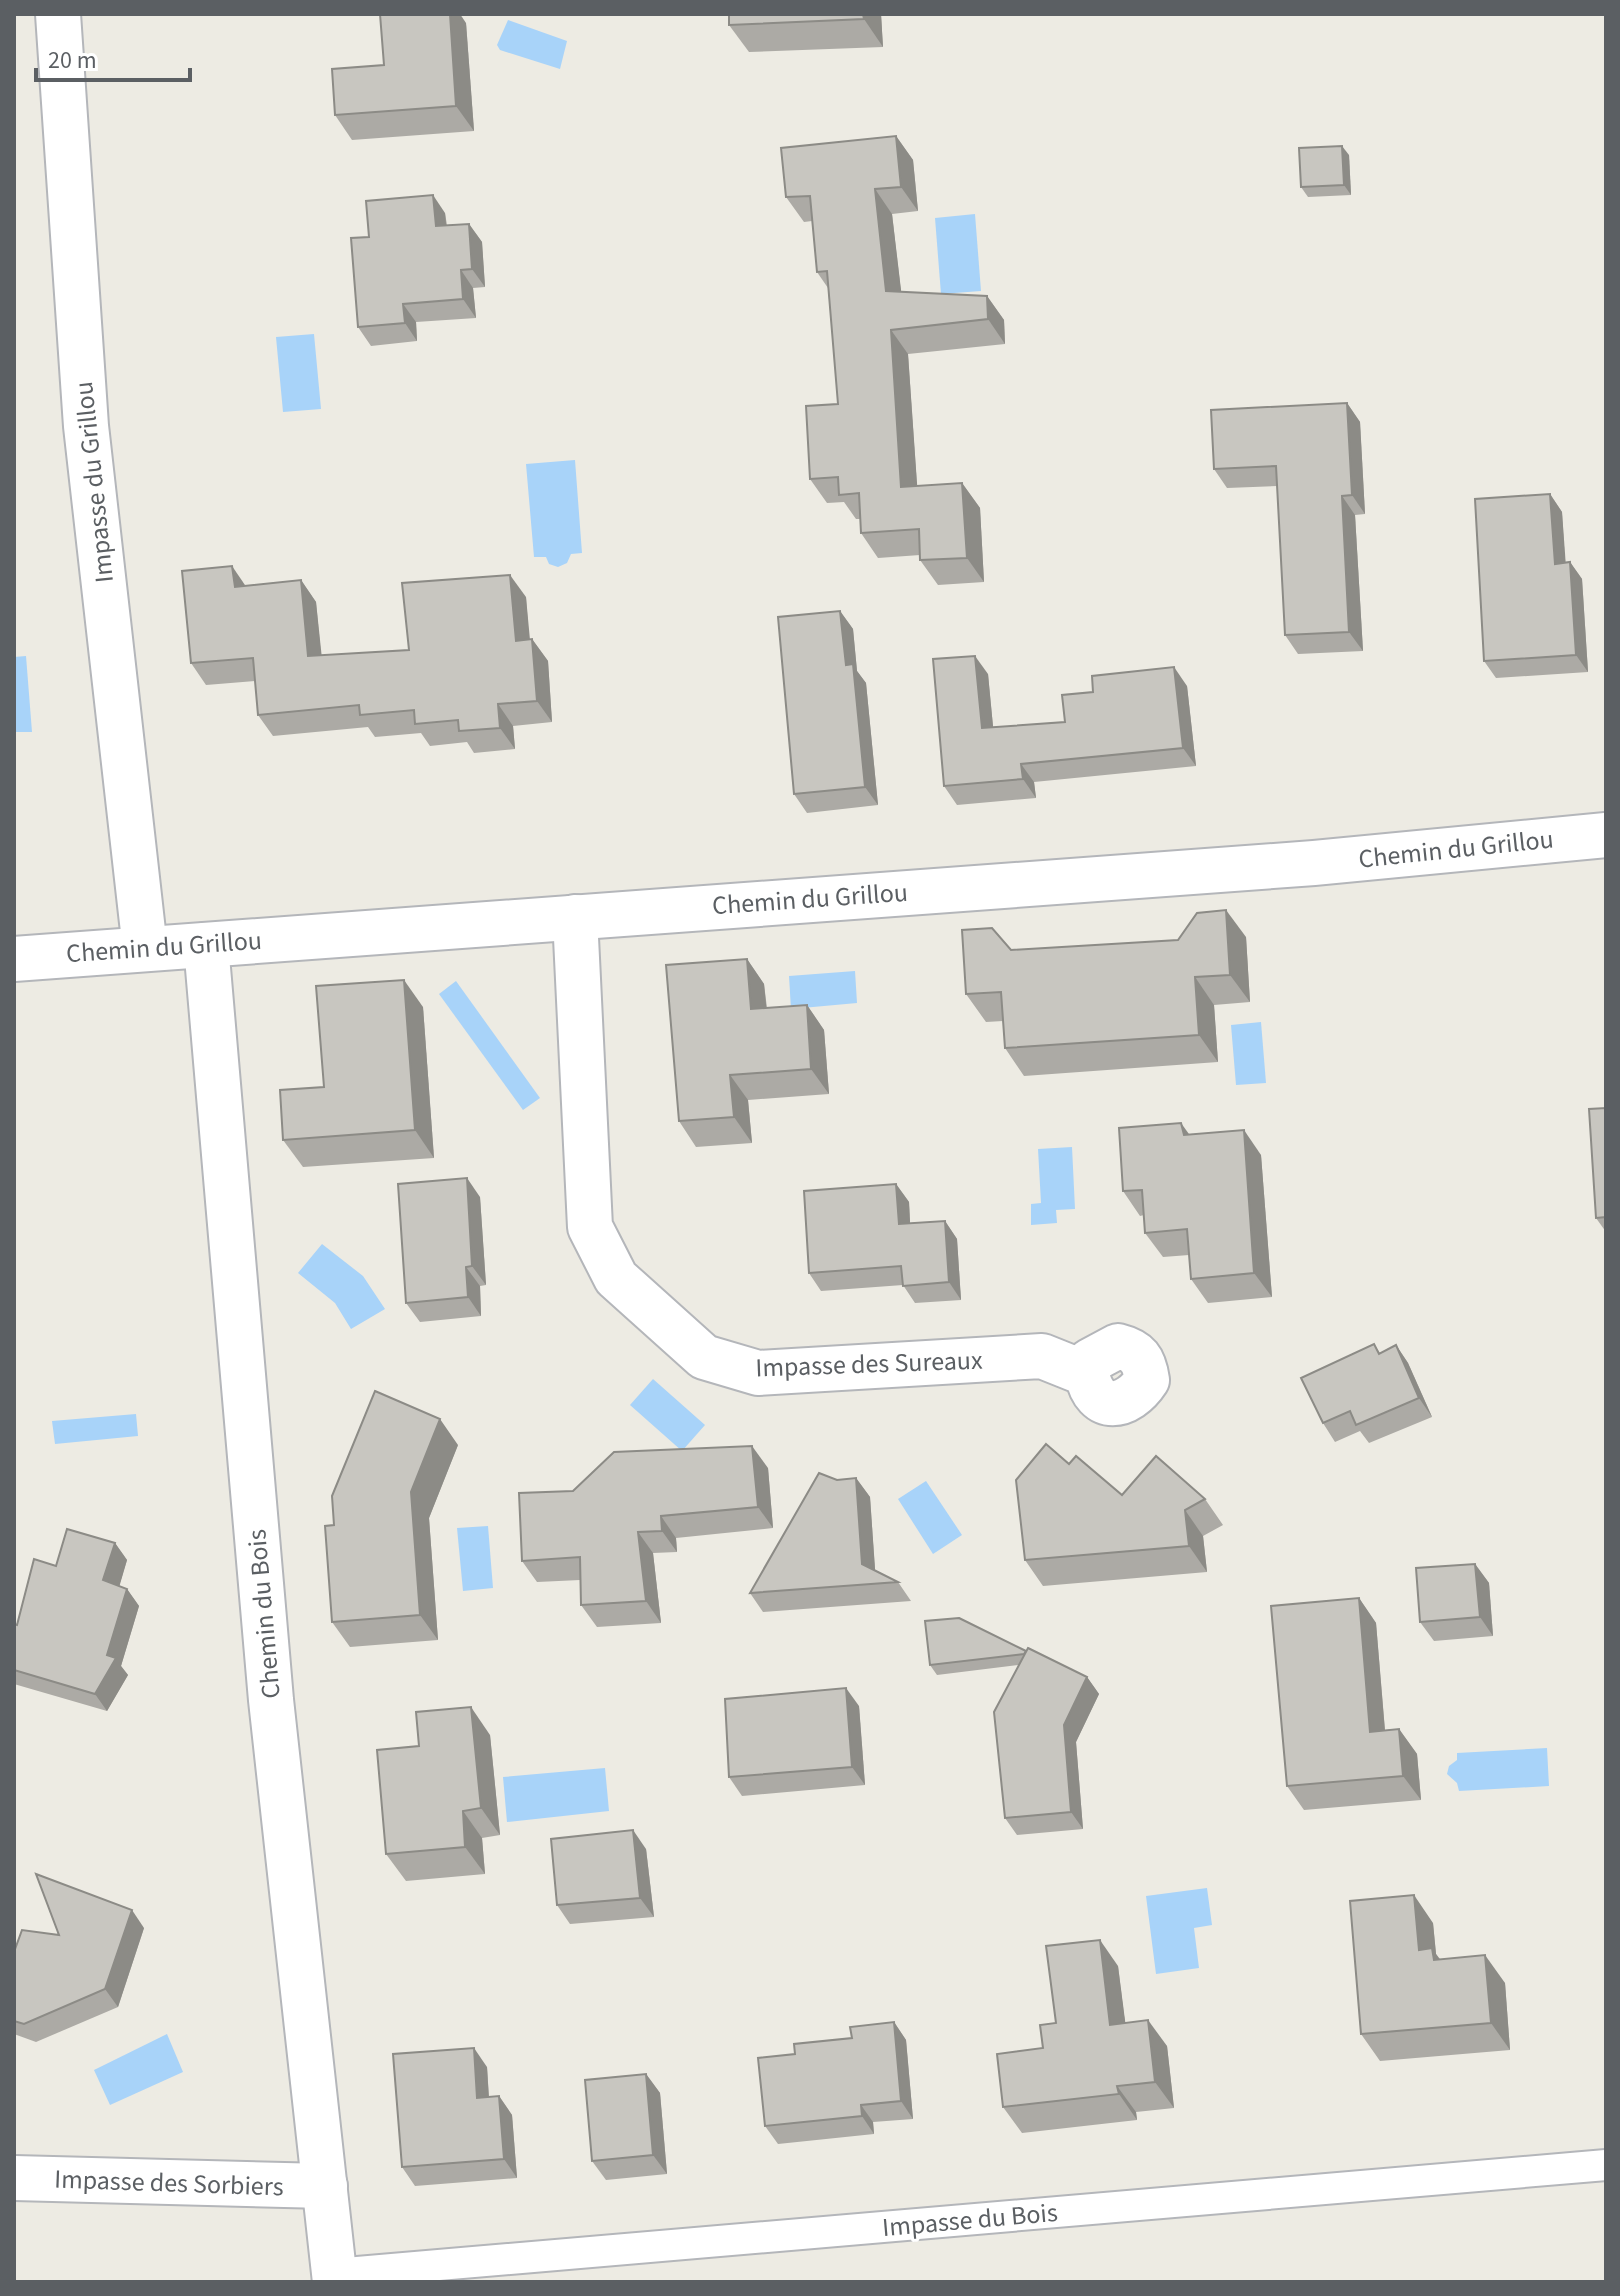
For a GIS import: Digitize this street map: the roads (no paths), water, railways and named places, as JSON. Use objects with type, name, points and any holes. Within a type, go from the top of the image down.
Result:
[{"type":"street","name":"Impasse du Grillou","points":[[58,14],[86,426],[145,949]]},
{"type":"street","name":"Chemin du Grillou","points":[[14,959],[1314,863],[1606,835]]},
{"type":"street","name":"Impasse des Sureaux","points":[[575,917],[590,1227],[616,1278],[704,1357],[758,1373],[1042,1356],[1087,1374]]},
{"type":"street","name":"Chemin du Bois","points":[[206,945],[271,1700],[334,2278]]},
{"type":"street","name":"Impasse des Sorbiers","points":[[14,2178],[325,2186]]},
{"type":"lane","name":"Impasse du Bois","points":[[334,2278],[1606,2165]]},
{"type":"water","points":[[508,20],[567,41],[560,69],[500,50],[497,45]]},
{"type":"water","points":[[975,214],[981,291],[941,294],[935,218]]},
{"type":"water","points":[[314,334],[321,409],[283,412],[276,337]]},
{"type":"water","points":[[575,460],[582,553],[571,554],[567,563],[558,567],[549,564],[546,557],[534,557],[526,464]]},
{"type":"water","points":[[26,656],[32,732],[14,732],[14,657]]},
{"type":"water","points":[[855,971],[857,1003],[791,1009],[789,976]]},
{"type":"water","points":[[456,981],[540,1098],[523,1110],[439,994]]},
{"type":"water","points":[[1261,1022],[1266,1083],[1236,1085],[1231,1025]]},
{"type":"water","points":[[1072,1147],[1075,1209],[1056,1210],[1057,1223],[1031,1225],[1031,1204],[1041,1203],[1038,1149]]},
{"type":"water","points":[[322,1244],[363,1276],[385,1309],[351,1329],[335,1303],[298,1273]]},
{"type":"water","points":[[653,1379],[705,1425],[682,1451],[630,1405]]},
{"type":"water","points":[[136,1414],[138,1436],[55,1444],[52,1421]]},
{"type":"water","points":[[926,1481],[962,1535],[933,1554],[898,1499]]},
{"type":"water","points":[[488,1526],[493,1588],[463,1591],[457,1528]]},
{"type":"water","points":[[1547,1748],[1549,1786],[1459,1791],[1457,1783],[1447,1774],[1449,1766],[1457,1760],[1457,1753]]},
{"type":"water","points":[[605,1768],[609,1811],[507,1822],[503,1777]]},
{"type":"water","points":[[1207,1888],[1212,1925],[1194,1928],[1199,1968],[1156,1974],[1146,1896]]},
{"type":"water","points":[[167,2034],[183,2072],[110,2105],[94,2070]]}]
